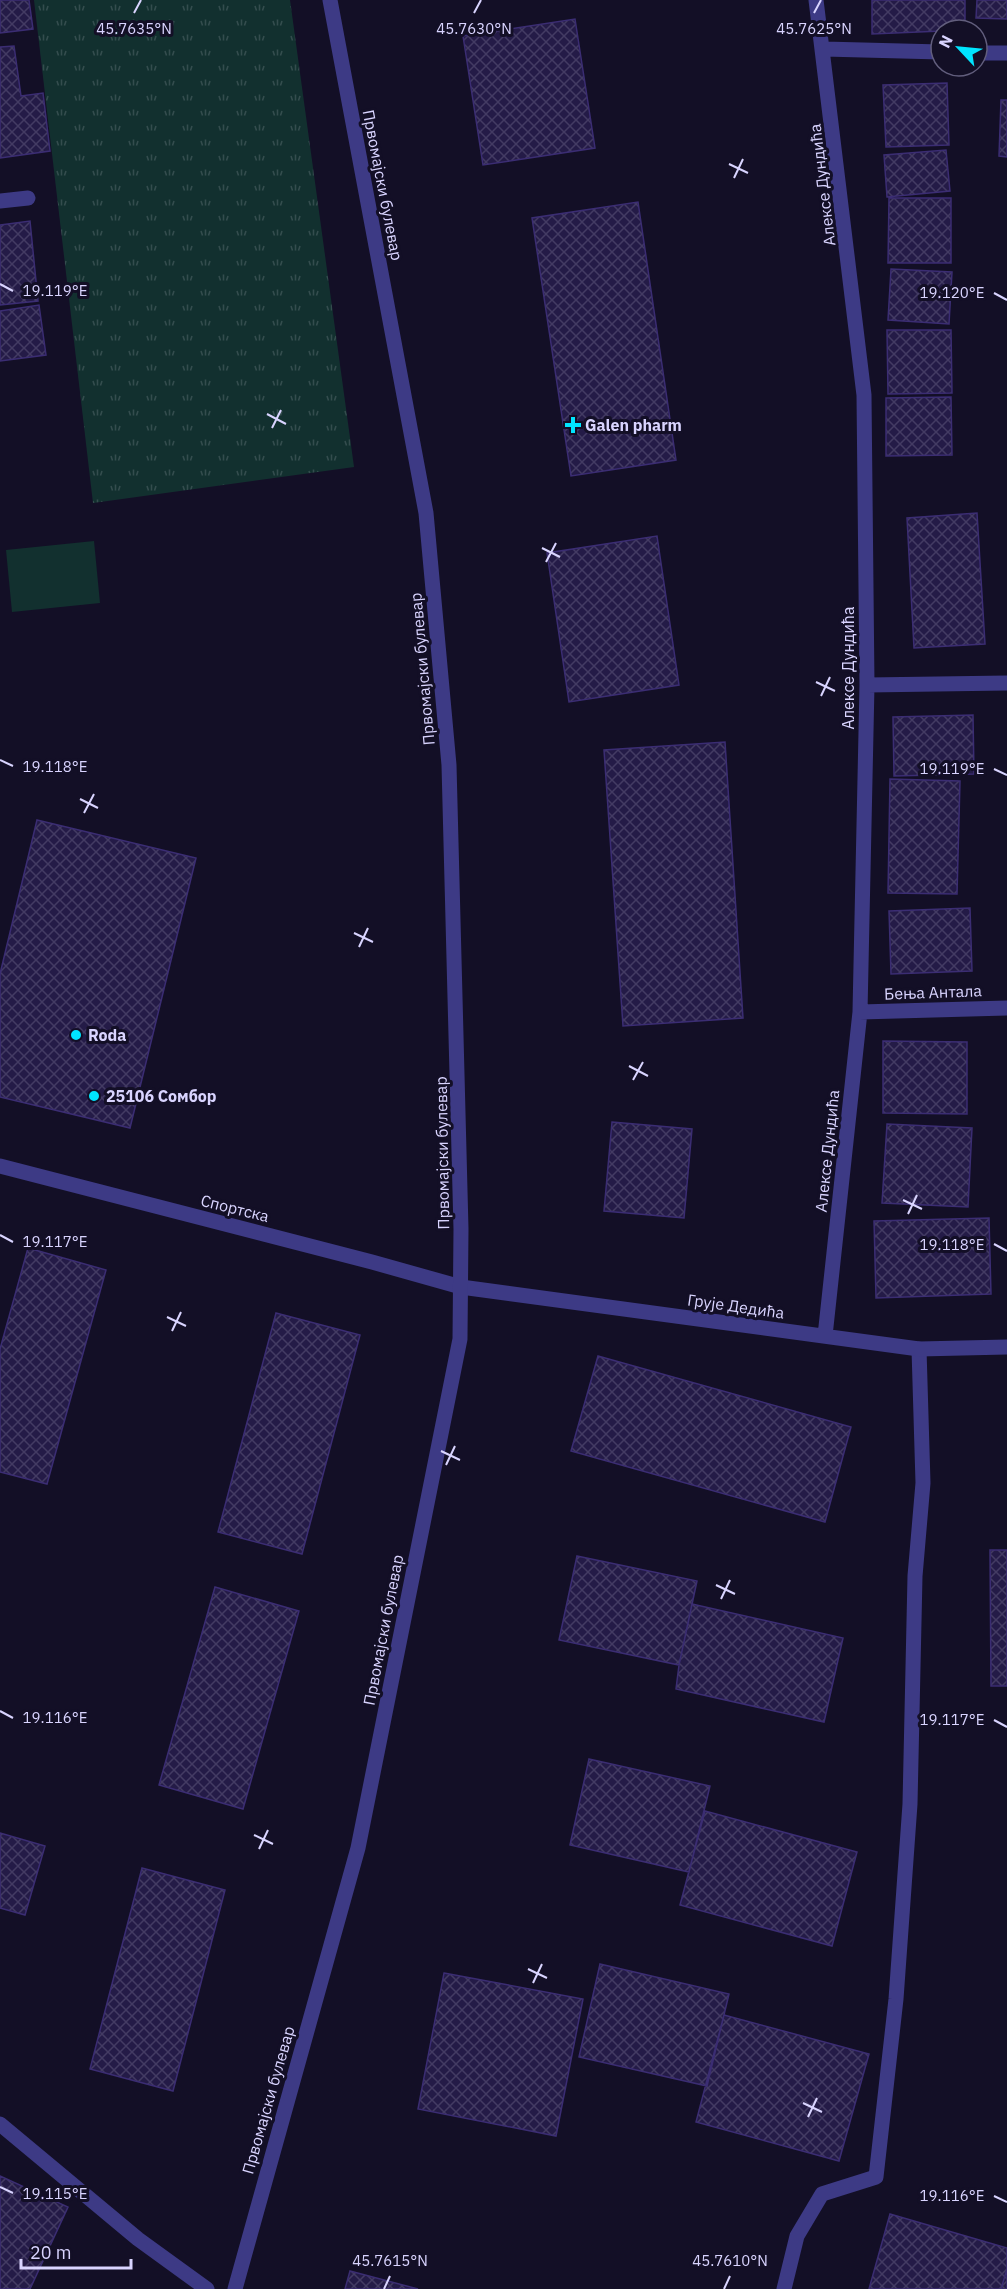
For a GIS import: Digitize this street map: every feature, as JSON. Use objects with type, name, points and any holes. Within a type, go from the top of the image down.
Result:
[{"type":"street","name":"Првомајски булевар","points":[[235,2289],[358,1848],[460,1339],[458,1082],[449,765],[427,525],[330,0]]},
{"type":"street","name":"Алексе Дундића","points":[[816,0],[824,49],[864,396],[867,685],[860,1012],[825,1336]]},
{"type":"street","points":[[824,49],[929,52]]},
{"type":"street","points":[[989,52],[1007,53]]},
{"type":"street","points":[[0,201],[28,198]]},
{"type":"street","points":[[867,685],[1007,683]]},
{"type":"street","name":"Бења Антала","points":[[860,1012],[1007,1008]]},
{"type":"street","name":"Спортска","points":[[0,1166],[362,1259],[461,1287]]},
{"type":"street","name":"Грује Дедића","points":[[461,1287],[919,1349],[1007,1347]]},
{"type":"street","points":[[784,2289],[797,2236],[822,2194],[876,2177],[896,1999],[910,1804],[915,1576],[923,1483],[919,1349]]},
{"type":"street","points":[[0,2124],[138,2239],[207,2289]]},
{"type":"green space","points":[[34,0],[290,0],[354,467],[93,503]]},
{"type":"green space","points":[[94,541],[100,603],[12,612],[6,550]]},
{"type":"building","points":[[0,0],[29,0],[33,29],[0,33]]},
{"type":"building","points":[[872,0],[965,0],[965,18],[929,18],[929,32],[872,34]]},
{"type":"building","points":[[977,0],[1007,0],[1007,19],[976,18]]},
{"type":"building","points":[[575,19],[595,148],[483,165],[463,36]]},
{"type":"building","points":[[14,46],[21,96],[43,93],[50,151],[0,158],[0,47]]},
{"type":"building","points":[[947,83],[949,145],[886,147],[883,85]]},
{"type":"building","points":[[1001,100],[1007,100],[1007,157],[999,156]]},
{"type":"building","points":[[946,150],[950,191],[887,197],[884,155]]},
{"type":"building","points":[[889,198],[951,198],[951,263],[888,263]]},
{"type":"building","points":[[638,202],[676,460],[571,476],[532,218]]},
{"type":"building","points":[[30,221],[38,301],[0,305],[0,225]]},
{"type":"building","points":[[891,269],[952,272],[949,324],[888,320]]},
{"type":"building","points":[[39,305],[46,355],[0,361],[0,311]]},
{"type":"building","points":[[887,330],[951,330],[952,393],[888,394]]},
{"type":"building","points":[[951,397],[952,455],[886,456],[886,398]]},
{"type":"building","points":[[977,513],[985,644],[914,648],[907,518]]},
{"type":"building","points":[[657,536],[679,685],[569,702],[547,553]]},
{"type":"building","points":[[973,715],[974,774],[894,776],[893,717]]},
{"type":"building","points":[[725,742],[743,1018],[623,1026],[604,750]]},
{"type":"building","points":[[890,779],[960,781],[957,894],[888,893]]},
{"type":"building","name":"Roda","points":[[37,820],[196,858],[130,1128],[0,1097],[0,974]]},
{"type":"building","points":[[970,908],[972,971],[891,974],[889,911]]},
{"type":"building","points":[[883,1041],[967,1042],[967,1114],[883,1113]]},
{"type":"building","points":[[612,1122],[692,1129],[684,1218],[604,1211]]},
{"type":"building","points":[[887,1124],[972,1128],[968,1207],[882,1203]]},
{"type":"building","points":[[989,1218],[991,1294],[876,1298],[874,1221]]},
{"type":"building","points":[[28,1248],[106,1270],[47,1484],[0,1472],[0,1349]]},
{"type":"building","points":[[276,1313],[360,1335],[302,1554],[218,1532]]},
{"type":"building","points":[[598,1356],[851,1427],[825,1522],[571,1451]]},
{"type":"building","points":[[990,1550],[1007,1550],[1007,1686],[991,1686]]},
{"type":"building","points":[[577,1556],[697,1581],[679,1665],[559,1640]]},
{"type":"building","points":[[215,1587],[299,1611],[243,1809],[159,1785]]},
{"type":"building","points":[[692,1604],[843,1638],[824,1722],[676,1689]]},
{"type":"building","points":[[589,1759],[710,1786],[689,1872],[570,1845]]},
{"type":"building","points":[[705,1811],[857,1852],[832,1946],[680,1905]]},
{"type":"building","points":[[0,1833],[45,1846],[25,1915],[0,1908]]},
{"type":"building","points":[[142,1868],[225,1890],[173,2091],[90,2069]]},
{"type":"building","points":[[600,1964],[729,1994],[707,2086],[579,2057]]},
{"type":"building","points":[[444,1973],[583,1999],[556,2136],[418,2109]]},
{"type":"building","points":[[724,2015],[869,2054],[839,2161],[696,2122]]},
{"type":"building","points":[[0,2176],[68,2207],[30,2289],[0,2289]]},
{"type":"building","points":[[890,2214],[1007,2248],[1007,2269],[1001,2289],[869,2289]]},
{"type":"building","points":[[1007,2269],[1007,2289],[1001,2289]]},
{"type":"building","points":[[350,2271],[418,2289],[345,2289]]},
{"type":"place","name":"Galen pharm","points":[[573,425]]},
{"type":"place","name":"Roda","points":[[76,1035]]},
{"type":"place","name":"25106 Сомбор","points":[[94,1096]]}]
